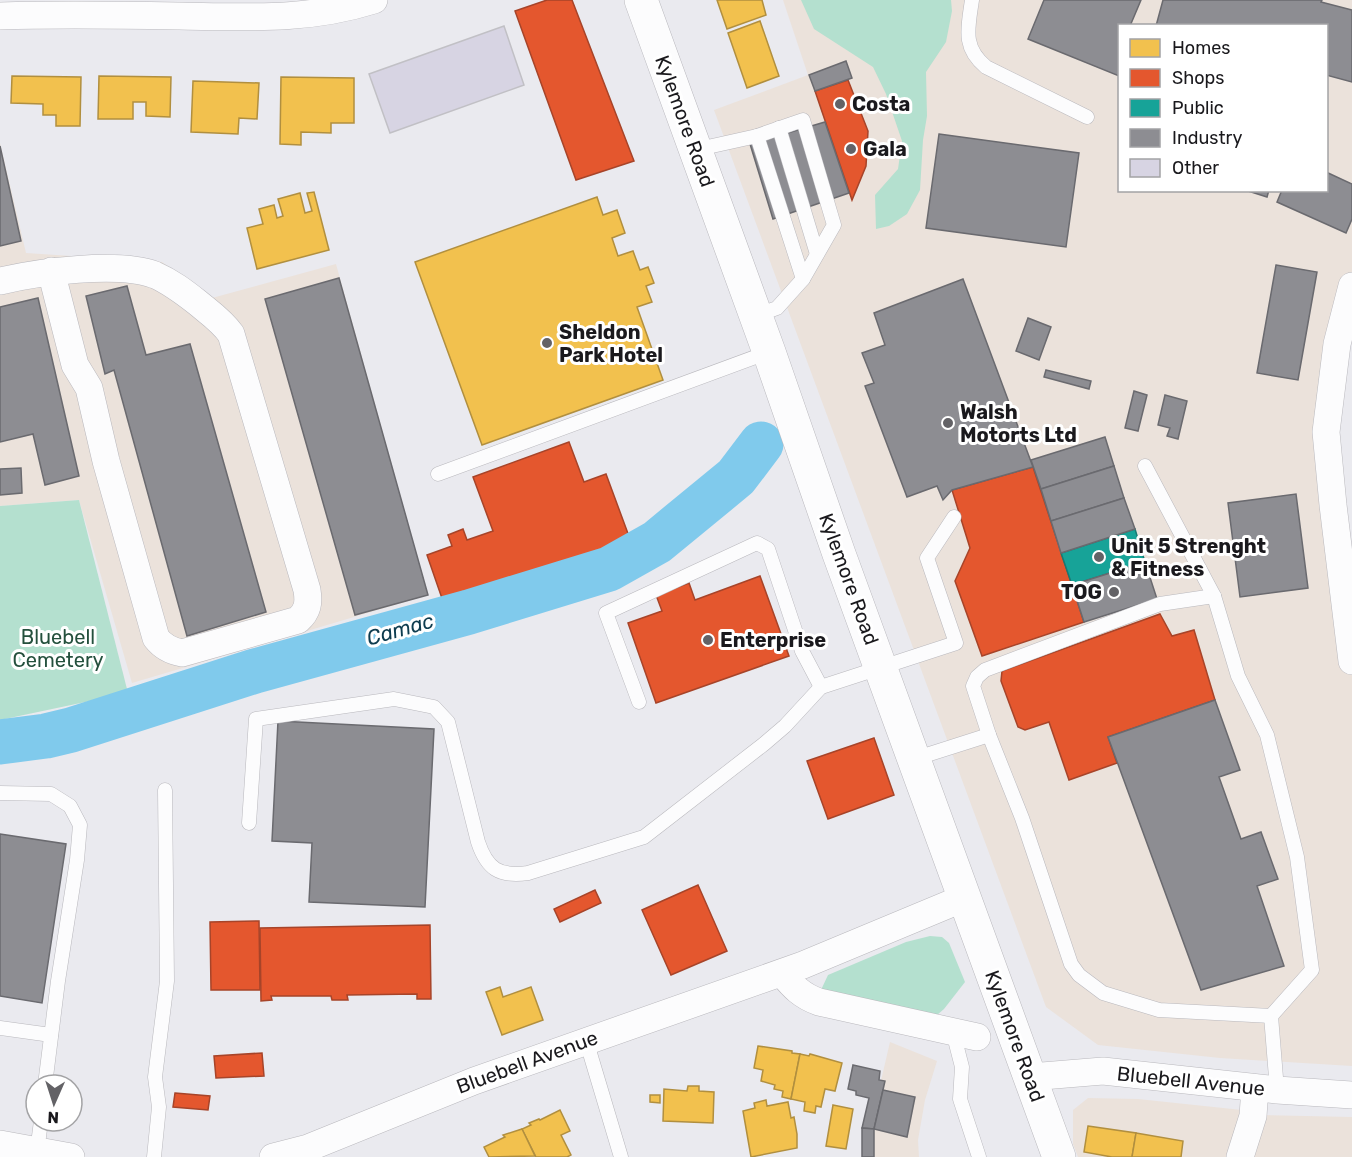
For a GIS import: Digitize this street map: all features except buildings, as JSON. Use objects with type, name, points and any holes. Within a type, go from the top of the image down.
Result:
[{"type":"main road","name":"Kylemore Road","points":[[641,0],[1059,1157]]},
{"type":"street","points":[[8,11],[261,18],[302,16],[346,9],[375,0]]},
{"type":"street","points":[[0,281],[51,272],[117,269],[154,275],[174,285],[216,317],[231,334],[307,590],[308,605],[305,613],[298,620],[182,652],[172,651],[156,638],[88,388],[75,365],[51,272]]},
{"type":"street","points":[[1352,286],[1337,344],[1326,432],[1352,661]]},
{"type":"street","name":"Bluebell Avenue","points":[[273,1157],[308,1148],[474,1081],[586,1040],[782,973],[964,898]]},
{"type":"street","points":[[782,973],[805,997],[819,1002],[965,1034]]},
{"type":"street","name":"Bluebell Avenue","points":[[1030,1077],[1103,1071],[1266,1089],[1352,1095]]},
{"type":"street","points":[[1240,1157],[1253,1116],[1266,1089]]},
{"type":"street","points":[[0,1144],[71,1157]]},
{"type":"lane","points":[[972,0],[968,32],[970,47],[976,59],[986,67],[1087,117]]},
{"type":"lane","points":[[694,150],[757,136],[803,120],[834,225],[803,279],[777,308],[755,316]]},
{"type":"lane","points":[[779,128],[817,255]]},
{"type":"lane","points":[[757,136],[803,279]]},
{"type":"lane","points":[[438,474],[769,352]]},
{"type":"lane","points":[[1145,466],[1214,596],[1238,676],[1267,735],[1297,857],[1312,970],[1271,1016],[1266,1089]]},
{"type":"lane","points":[[249,822],[256,719],[394,699],[434,707],[448,722],[483,858],[488,865],[502,872],[528,873],[644,837],[764,744],[785,726],[821,687],[956,643],[927,558],[954,517]]},
{"type":"lane","points":[[639,702],[606,613],[757,543],[768,549],[802,651],[821,687]]},
{"type":"lane","points":[[1214,596],[1160,604],[985,670],[977,677],[973,686],[1022,818],[1071,964],[1079,975],[1102,993],[1159,1010],[1271,1016]]},
{"type":"lane","points":[[914,759],[990,735]]},
{"type":"lane","points":[[154,1157],[159,1107],[155,1077],[167,981],[165,790]]},
{"type":"lane","points":[[0,793],[51,794],[70,806],[80,825],[46,1073]]},
{"type":"lane","points":[[0,1028],[51,1035]]},
{"type":"lane","points":[[965,1034],[960,1099],[979,1157]]},
{"type":"lane","points":[[586,1040],[621,1157]]},
{"type":"lane","points":[[37,1152],[39,1133]]},
{"type":"shaded area","points":[[783,0],[1352,0],[1352,286],[1326,432],[1352,676],[1352,1066],[1220,1058],[1098,1045],[1046,1007],[714,110],[808,75]]},
{"type":"shaded area","points":[[0,143],[26,253],[162,262],[212,298],[336,264],[428,595],[132,683],[79,500],[0,506]]},
{"type":"shaded area","points":[[890,1042],[937,1061],[925,1100],[918,1140],[919,1157],[869,1157],[869,1132]]},
{"type":"shaded area","points":[[1088,1098],[1138,1099],[1242,1110],[1261,1115],[1352,1117],[1352,1157],[1078,1157],[1073,1144],[1073,1110]]},
{"type":"green space","points":[[801,0],[951,0],[952,11],[946,42],[926,72],[927,116],[920,190],[907,214],[889,226],[876,229],[875,195],[898,169],[902,141],[886,94],[873,67],[814,29]]},
{"type":"green space","name":"Bluebell Cemetery","points":[[79,500],[128,693],[0,720],[0,506]]},
{"type":"green space","points":[[930,936],[942,937],[949,943],[965,982],[937,1015],[821,990],[828,975],[906,942]]},
{"type":"waterway","name":"Camac","points":[[0,742],[71,730],[255,671],[469,612],[609,569],[657,542],[736,477],[761,444]]},
{"type":"place","name":"Costa","points":[[840,104]]},
{"type":"place","name":"Gala","points":[[851,149]]},
{"type":"place","name":"Sheldon Park Hotel","points":[[547,343]]},
{"type":"place","name":"Walsh Motorts Ltd","points":[[948,423]]},
{"type":"place","name":"Unit 5 Strenght & Fitness","points":[[1099,557]]},
{"type":"place","name":"TOG","points":[[1114,592]]},
{"type":"place","name":"Enterprise","points":[[708,640]]}]
